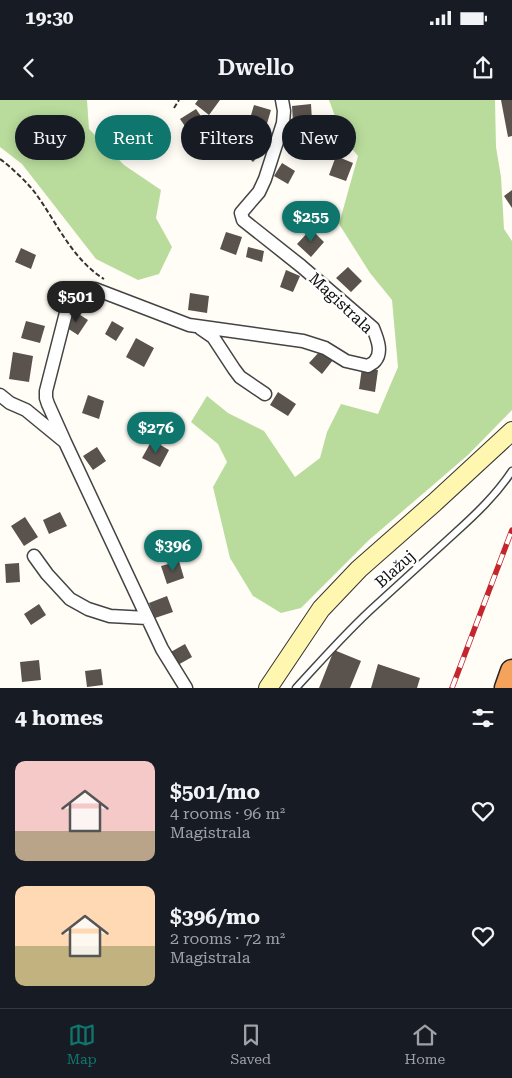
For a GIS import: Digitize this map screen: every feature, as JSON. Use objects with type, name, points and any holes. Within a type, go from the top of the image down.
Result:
[{"type":"highway","points":[[506,688],[512,670]]},
{"type":"main road","points":[[268,688],[327,602],[359,569],[509,434]]},
{"type":"street","name":"Magistrala","points":[[186,688],[162,649],[147,618],[48,404],[46,391],[70,297],[74,291],[80,288],[95,289],[189,325],[303,342],[325,348],[346,361],[357,364],[368,366],[376,361],[379,350],[373,328],[301,266],[243,220],[241,213],[258,192],[271,163],[283,123],[284,111],[282,100]]},
{"type":"street","name":"Magistrala","points":[[198,327],[213,337],[240,377],[265,394]]},
{"type":"street","name":"Magistrala","points":[[0,395],[10,403],[26,410],[65,442]]},
{"type":"street","points":[[34,556],[47,574],[70,599],[82,606],[110,616],[147,618]]},
{"type":"lane","name":"Blažuj","points":[[296,688],[343,637],[481,508],[504,484],[512,471]]},
{"type":"path","points":[[174,108],[180,100]]},
{"type":"path","points":[[0,159],[35,192],[71,248],[95,273],[109,282]]},
{"type":"green space","points":[[0,100],[87,100],[89,129],[95,135],[95,160],[119,160],[161,190],[156,218],[172,247],[159,274],[138,280],[96,259],[22,164],[17,160],[85,160],[85,115],[15,115],[15,159],[0,147]]},
{"type":"green space","points":[[329,100],[495,100],[496,147],[501,177],[504,229],[512,241],[512,410],[468,455],[369,540],[301,608],[281,613],[253,596],[230,558],[213,487],[227,462],[218,444],[191,422],[207,396],[228,413],[264,431],[295,477],[320,458],[327,432],[341,404],[378,414],[398,367],[392,300],[370,273],[339,224],[358,156],[356,154],[356,115],[335,115]]},
{"type":"building","points":[[198,100],[220,100],[209,115],[195,104]]},
{"type":"building","points":[[501,100],[512,100],[512,136],[508,137]]},
{"type":"building","points":[[311,104],[312,115],[293,115],[292,106]]},
{"type":"building","points":[[254,105],[271,110],[270,115],[251,115]]},
{"type":"building","points":[[196,109],[200,115],[186,115]]},
{"type":"building","points":[[335,160],[346,160],[353,163],[346,181],[329,175]]},
{"type":"building","points":[[282,163],[295,171],[288,184],[274,176]]},
{"type":"building","points":[[512,190],[512,208],[504,196]]},
{"type":"building","points":[[311,229],[324,242],[311,257],[297,244]]},
{"type":"building","points":[[226,232],[242,237],[236,255],[220,249]]},
{"type":"building","points":[[248,247],[264,251],[262,262],[246,257]]},
{"type":"building","points":[[21,248],[36,255],[31,269],[15,262]]},
{"type":"building","points":[[348,267],[362,281],[351,292],[336,278]]},
{"type":"building","points":[[286,270],[300,276],[293,292],[280,287]]},
{"type":"building","points":[[190,293],[209,296],[207,313],[188,310]]},
{"type":"building","points":[[74,311],[88,320],[78,335],[64,326]]},
{"type":"building","points":[[26,321],[45,326],[40,343],[21,338]]},
{"type":"building","points":[[112,321],[124,328],[116,341],[105,334]]},
{"type":"building","points":[[136,338],[154,348],[144,367],[126,357]]},
{"type":"building","points":[[321,350],[333,360],[322,374],[309,363]]},
{"type":"building","points":[[13,352],[33,356],[29,382],[9,379]]},
{"type":"building","points":[[362,368],[378,370],[375,392],[359,389]]},
{"type":"building","points":[[278,392],[296,404],[288,416],[270,405]]},
{"type":"building","points":[[88,395],[104,401],[99,419],[82,413]]},
{"type":"building","points":[[152,440],[169,450],[160,467],[142,458]]},
{"type":"building","points":[[97,447],[106,461],[93,470],[83,456]]},
{"type":"building","points":[[60,512],[67,526],[49,534],[43,520]]},
{"type":"building","points":[[25,517],[38,537],[24,546],[11,526]]},
{"type":"building","points":[[179,561],[184,578],[167,584],[161,566]]},
{"type":"building","points":[[19,563],[20,582],[6,583],[5,564]]},
{"type":"building","points":[[167,596],[173,612],[155,618],[149,603]]},
{"type":"building","points":[[39,604],[46,615],[31,625],[24,614]]},
{"type":"building","points":[[185,644],[192,657],[176,666],[169,653]]},
{"type":"building","points":[[334,650],[361,661],[350,688],[319,688]]},
{"type":"building","points":[[39,660],[41,680],[22,682],[20,662]]},
{"type":"building","points":[[378,664],[420,678],[417,688],[371,688]]},
{"type":"building","points":[[101,669],[103,685],[87,687],[85,671]]},
{"type":"railway","points":[[452,688],[512,530]]}]
